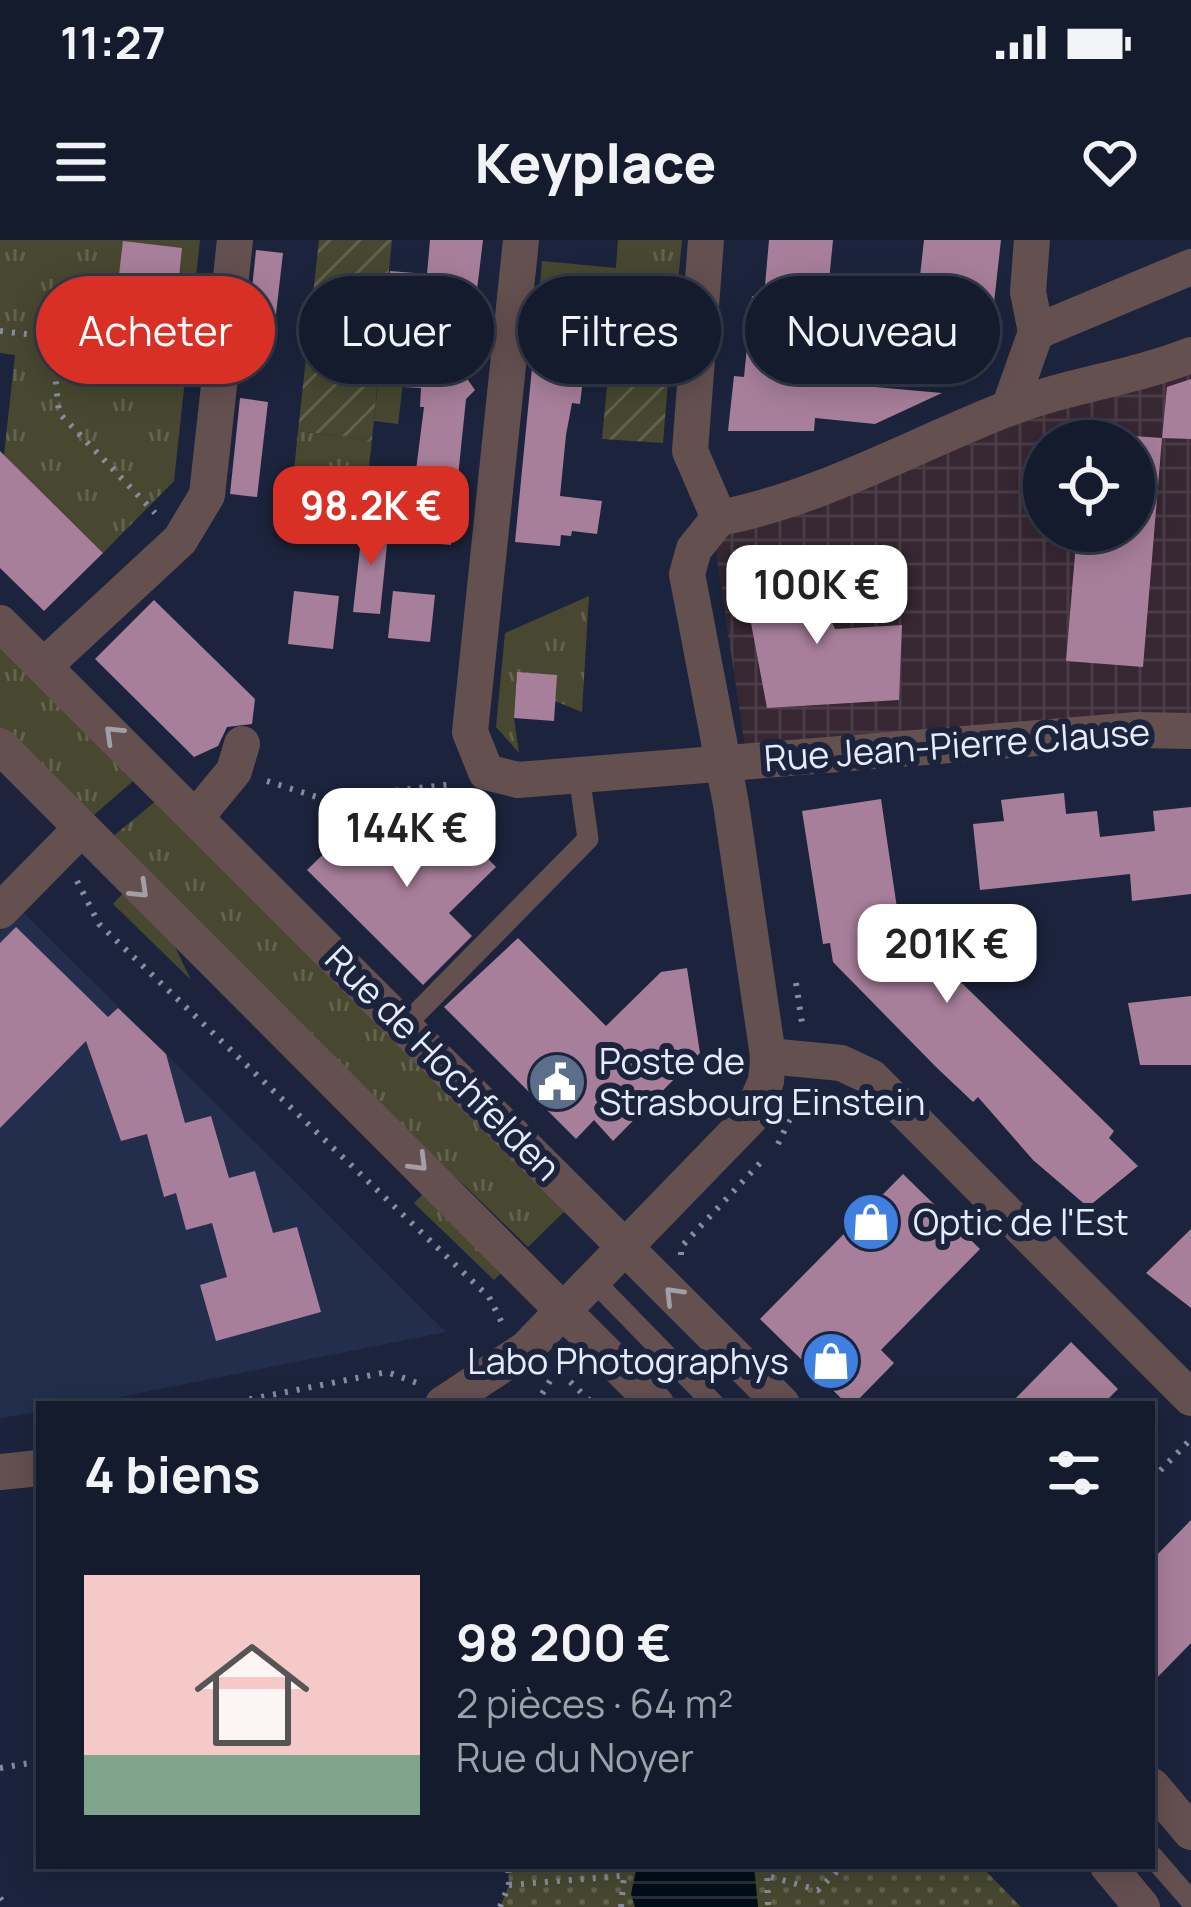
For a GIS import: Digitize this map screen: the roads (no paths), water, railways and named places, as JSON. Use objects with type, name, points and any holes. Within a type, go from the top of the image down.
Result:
[{"type":"street","points":[[44,666],[180,540],[208,495],[235,240]]},
{"type":"street","name":"Rue Jean-Pierre Clause","points":[[521,240],[470,732],[479,764],[497,779],[579,776],[722,753],[1191,731]]},
{"type":"street","points":[[706,240],[690,452],[719,518]]},
{"type":"street","points":[[1009,408],[1036,332],[1028,292],[1032,240]]},
{"type":"street","points":[[1036,332],[1191,268]]},
{"type":"street","points":[[434,1395],[515,1359],[750,1118],[766,1082],[768,1056],[722,753],[687,574],[694,549],[719,518],[766,509],[1009,408],[1135,377],[1191,355]]},
{"type":"street","name":"Rue de Hochfelden","points":[[0,623],[779,1401]]},
{"type":"street","points":[[0,746],[653,1401]]},
{"type":"street","points":[[196,817],[238,758]]},
{"type":"street","points":[[0,911],[72,838]]},
{"type":"street","points":[[768,1056],[841,1064],[871,1077],[1191,1397]]},
{"type":"street","points":[[0,1472],[36,1468]]},
{"type":"street","points":[[1155,1790],[1191,1832]]},
{"type":"street","points":[[1110,1869],[1142,1907]]},
{"type":"lane","points":[[406,1024],[588,839],[579,776]]},
{"type":"lane","points":[[592,1279],[711,1401]]},
{"type":"lane","points":[[1155,1859],[1191,1901]]},
{"type":"place","name":"Poste de Strasbourg Einstein","points":[[557,1082]]},
{"type":"place","name":"Optic de l'Est","points":[[871,1222]]},
{"type":"place","name":"Labo Photographys","points":[[831,1361]]}]
